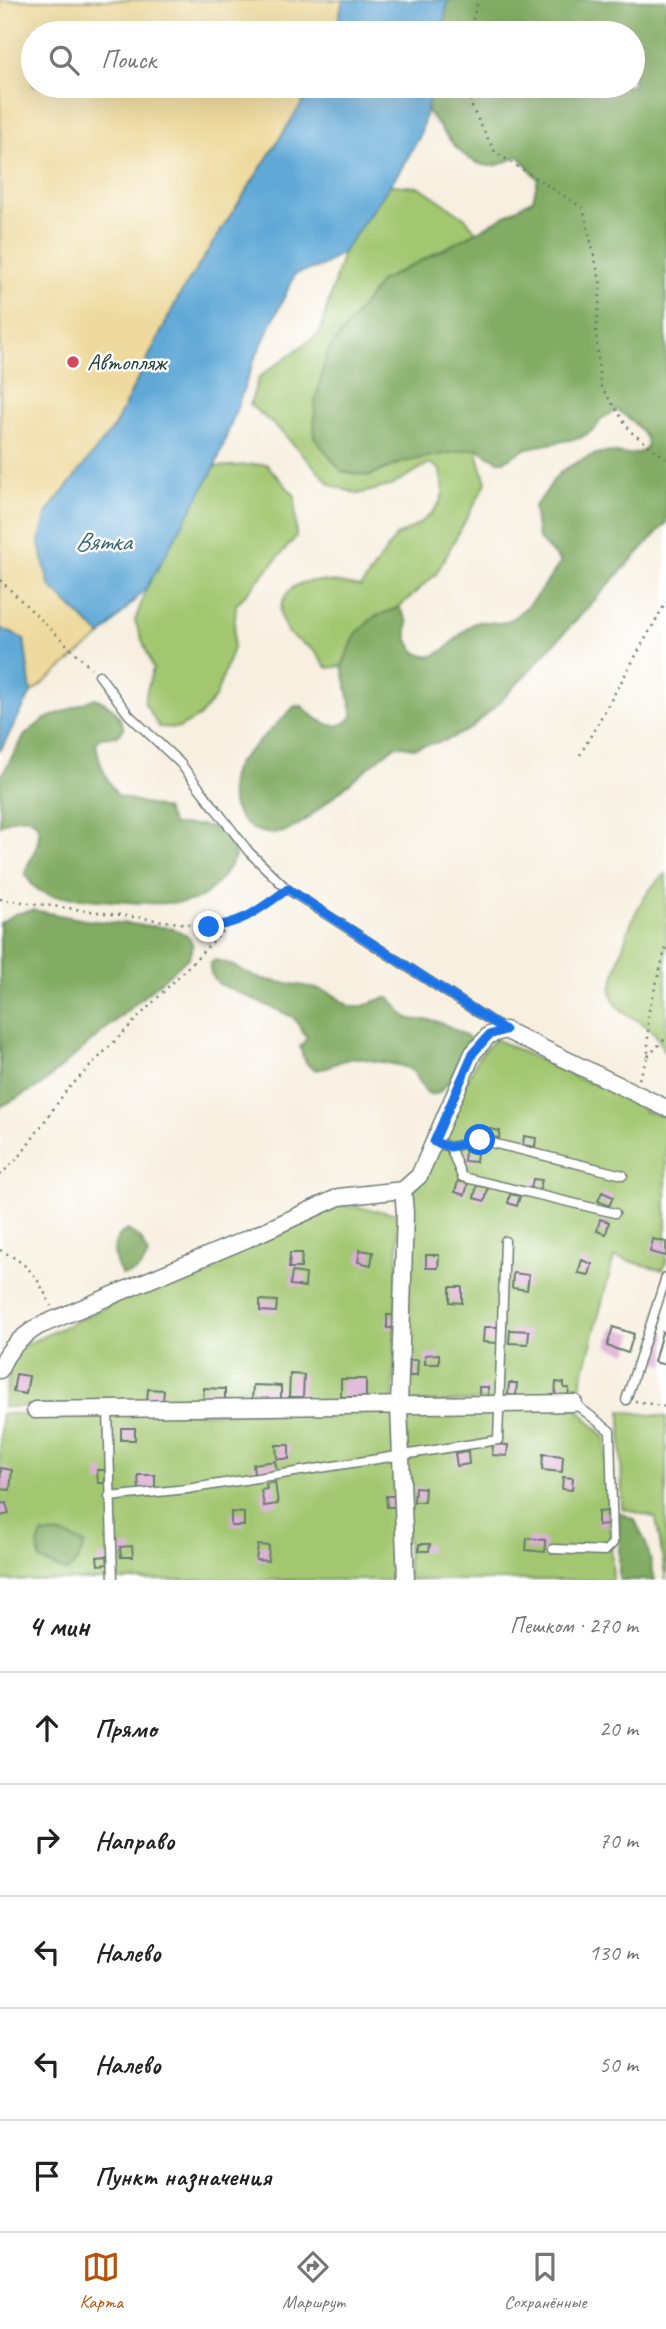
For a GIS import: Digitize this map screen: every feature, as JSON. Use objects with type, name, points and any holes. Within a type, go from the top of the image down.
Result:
[{"type":"street","points":[[0,1370],[10,1350],[23,1336],[56,1318],[247,1239],[339,1197],[403,1190],[419,1176],[473,1053],[489,1035],[505,1030],[666,1108]]},
{"type":"street","points":[[403,1190],[405,1213],[399,1407],[406,1580]]},
{"type":"street","points":[[35,1410],[574,1403]]},
{"type":"lane","points":[[99,675],[130,715],[180,763],[249,852],[288,889],[505,1030]]},
{"type":"lane","points":[[434,1142],[450,1147],[480,1140],[623,1175]]},
{"type":"lane","points":[[450,1147],[462,1177],[615,1213]]},
{"type":"lane","points":[[109,1497],[187,1489],[498,1440],[505,1241]]},
{"type":"lane","points":[[626,1400],[666,1277]]},
{"type":"lane","points":[[553,1549],[605,1550],[613,1543],[610,1431],[574,1403]]},
{"type":"lane","points":[[108,1410],[113,1580]]},
{"type":"path","points":[[472,21],[478,0]]},
{"type":"path","points":[[470,98],[473,110],[495,152],[583,208],[601,285],[596,332],[600,385],[631,432],[666,458]]},
{"type":"path","points":[[0,580],[99,675]]},
{"type":"path","points":[[580,755],[666,601]]},
{"type":"path","points":[[0,899],[209,927],[230,925],[246,918],[288,889]]},
{"type":"path","points":[[0,1175],[20,1156],[66,1091],[230,925]]},
{"type":"path","points":[[635,1093],[648,1056],[648,1014],[666,947]]},
{"type":"path","points":[[648,1056],[666,1038]]},
{"type":"path","points":[[0,1250],[13,1256],[38,1277],[56,1318]]},
{"type":"path","points":[[626,1400],[666,1406]]},
{"type":"green space","points":[[448,0],[666,0],[666,523],[501,701],[470,729],[447,740],[414,748],[396,745],[301,823],[281,832],[260,832],[247,825],[234,807],[230,788],[235,768],[295,706],[302,706],[327,724],[334,726],[347,722],[353,715],[342,666],[356,634],[374,617],[399,607],[408,623],[407,635],[411,646],[420,654],[432,656],[443,651],[475,623],[501,623],[511,619],[533,600],[561,562],[538,538],[534,506],[556,476],[596,454],[633,454],[645,449],[647,444],[641,431],[617,410],[601,419],[595,429],[580,438],[527,448],[504,461],[498,461],[476,448],[402,462],[369,476],[341,471],[314,437],[315,402],[327,353],[381,281],[477,232],[533,199],[538,179],[519,156],[493,166],[473,161],[455,146],[427,111],[430,98],[645,98],[645,21],[444,21]]},
{"type":"green space","points":[[390,185],[420,187],[464,217],[477,232],[381,281],[369,476],[402,462],[476,448],[486,483],[436,574],[399,607],[374,617],[356,634],[342,666],[328,668],[315,652],[288,632],[281,617],[283,601],[289,591],[306,582],[328,581],[361,587],[396,536],[417,525],[431,514],[441,501],[443,488],[440,470],[430,463],[390,486],[358,494],[331,485],[281,431],[250,405],[259,377],[320,333],[343,252]]},
{"type":"green space","points":[[266,464],[295,496],[296,537],[236,605],[233,648],[215,698],[199,717],[179,728],[159,727],[144,702],[153,668],[135,621],[147,587],[215,467]]},
{"type":"green space","points":[[95,698],[114,710],[124,729],[118,736],[101,737],[96,743],[104,771],[118,796],[165,809],[173,825],[204,826],[220,831],[232,845],[235,857],[215,885],[200,898],[152,903],[54,896],[36,888],[25,873],[37,845],[39,832],[37,825],[28,818],[14,819],[0,825],[0,778],[25,735],[43,720]]},
{"type":"green space","points":[[666,874],[666,1053],[648,1027],[617,1005],[611,989],[624,942],[637,911],[654,885]]},
{"type":"green space","points":[[33,910],[85,920],[172,928],[187,935],[193,945],[189,957],[40,1086],[0,1107],[0,923],[15,914]]},
{"type":"green space","points":[[215,960],[265,980],[330,993],[353,1007],[389,998],[408,1018],[431,1020],[446,1025],[471,1039],[473,1046],[445,1086],[433,1094],[425,1091],[412,1071],[397,1065],[356,1058],[315,1069],[304,1059],[300,1047],[307,1038],[293,1017],[219,984],[210,970],[210,964]]},
{"type":"green space","points":[[495,1039],[579,1079],[634,1098],[644,1111],[666,1117],[666,1261],[663,1270],[614,1257],[577,1398],[403,1403],[413,1191],[479,1056]]},
{"type":"green space","points":[[336,1204],[399,1214],[393,1403],[3,1407],[14,1350],[187,1269]]},
{"type":"green space","points":[[128,1230],[141,1239],[148,1254],[138,1269],[122,1275],[114,1250],[117,1238]]},
{"type":"green space","points":[[576,1407],[605,1438],[613,1580],[408,1580],[404,1412]]},
{"type":"green space","points":[[397,1411],[401,1580],[0,1580],[2,1414]]},
{"type":"green space","points":[[621,1411],[666,1417],[666,1580],[656,1518],[622,1508]]},
{"type":"green space","points":[[619,1512],[635,1520],[647,1546],[655,1580],[619,1580]]},
{"type":"green space","points":[[42,1534],[66,1535],[85,1544],[77,1562],[67,1572],[40,1560],[38,1545]]},
{"type":"sand","name":"Автопляж","points":[[0,0],[343,0],[338,21],[21,21],[21,98],[305,98],[178,298],[114,427],[47,512],[49,585],[101,636],[31,693],[24,639],[0,628]]},
{"type":"water","points":[[343,0],[448,0],[444,21],[338,21]]},
{"type":"water","name":"Вятка","points":[[305,98],[429,98],[420,136],[401,169],[343,252],[322,266],[295,274],[255,358],[215,467],[147,587],[101,636],[49,585],[39,542],[47,512],[114,427],[178,298]]},
{"type":"water","points":[[0,628],[24,639],[31,693],[0,751]]},
{"type":"building","points":[[490,1129],[500,1131],[499,1138],[489,1137]]},
{"type":"building","points":[[524,1136],[536,1138],[535,1147],[523,1145]]},
{"type":"building","points":[[465,1151],[477,1153],[476,1162],[464,1161]]},
{"type":"building","points":[[533,1179],[542,1180],[539,1191],[531,1189]]},
{"type":"building","points":[[458,1181],[468,1183],[465,1195],[455,1192]]},
{"type":"building","points":[[477,1185],[488,1188],[485,1201],[474,1198]]},
{"type":"building","points":[[602,1192],[613,1197],[609,1206],[598,1201]]},
{"type":"building","points":[[510,1194],[520,1196],[517,1206],[508,1203]]},
{"type":"building","points":[[600,1219],[609,1222],[606,1234],[597,1231]]},
{"type":"building","points":[[653,1239],[666,1242],[666,1256],[650,1252]]},
{"type":"building","points":[[360,1250],[373,1252],[371,1265],[358,1262]]},
{"type":"building","points":[[290,1253],[302,1253],[301,1268],[289,1268]]},
{"type":"building","points":[[426,1255],[439,1255],[438,1268],[426,1268]]},
{"type":"building","points":[[582,1260],[592,1264],[589,1275],[578,1273]]},
{"type":"building","points":[[292,1272],[306,1274],[305,1287],[290,1285]]},
{"type":"building","points":[[513,1273],[529,1275],[527,1290],[512,1288]]},
{"type":"building","points":[[450,1287],[462,1287],[462,1303],[450,1302]]},
{"type":"building","points":[[260,1300],[277,1301],[276,1312],[260,1311]]},
{"type":"building","points":[[387,1315],[394,1315],[394,1328],[387,1328]]},
{"type":"building","points":[[484,1327],[498,1327],[497,1343],[483,1342]]},
{"type":"building","points":[[613,1327],[634,1334],[628,1353],[607,1346]]},
{"type":"building","points":[[510,1330],[529,1331],[528,1344],[509,1343]]},
{"type":"building","points":[[662,1332],[666,1333],[666,1365],[654,1362]]},
{"type":"building","points":[[439,1354],[439,1364],[425,1364],[425,1355]]},
{"type":"building","points":[[410,1360],[418,1360],[417,1376],[409,1376]]},
{"type":"building","points":[[16,1374],[29,1376],[26,1394],[13,1392]]},
{"type":"building","points":[[290,1374],[304,1375],[303,1397],[289,1397]]},
{"type":"building","points":[[341,1379],[366,1379],[366,1397],[341,1397]]},
{"type":"building","points":[[556,1382],[564,1383],[564,1388],[569,1388],[568,1398],[555,1397]]},
{"type":"building","points":[[509,1383],[517,1383],[516,1396],[508,1395]]},
{"type":"building","points":[[253,1385],[281,1386],[281,1401],[252,1400]]},
{"type":"building","points":[[479,1387],[488,1387],[488,1397],[479,1397]]},
{"type":"building","points":[[204,1388],[225,1389],[225,1401],[203,1401]]},
{"type":"building","points":[[148,1389],[164,1390],[163,1401],[147,1401]]},
{"type":"building","points":[[121,1428],[135,1428],[135,1440],[121,1440]]},
{"type":"building","points":[[493,1444],[508,1445],[507,1456],[492,1455]]},
{"type":"building","points":[[276,1445],[289,1445],[289,1459],[277,1459]]},
{"type":"building","points":[[468,1451],[469,1464],[457,1466],[455,1453]]},
{"type":"building","points":[[543,1454],[563,1456],[562,1472],[542,1470]]},
{"type":"building","points":[[275,1461],[277,1472],[254,1475],[253,1464]]},
{"type":"building","points":[[1,1468],[12,1470],[10,1490],[0,1489]]},
{"type":"building","points":[[97,1470],[105,1470],[105,1483],[98,1483]]},
{"type":"building","points":[[138,1475],[155,1475],[155,1489],[139,1490]]},
{"type":"building","points":[[563,1477],[573,1478],[572,1490],[562,1489]]},
{"type":"building","points":[[275,1482],[278,1504],[264,1506],[261,1490],[267,1489],[266,1484]]},
{"type":"building","points":[[415,1487],[425,1488],[424,1502],[414,1502]]},
{"type":"building","points":[[386,1496],[394,1496],[395,1507],[387,1507]]},
{"type":"building","points":[[6,1503],[9,1514],[0,1516],[0,1504]]},
{"type":"building","points":[[607,1511],[608,1525],[598,1526],[598,1512]]},
{"type":"building","points":[[231,1512],[244,1513],[244,1526],[231,1526]]},
{"type":"building","points":[[527,1538],[545,1540],[545,1552],[526,1550]]},
{"type":"building","points":[[419,1544],[430,1544],[429,1551],[419,1551]]},
{"type":"building","points":[[258,1545],[269,1546],[268,1561],[256,1560]]},
{"type":"building","points":[[132,1546],[133,1557],[121,1557],[120,1547]]},
{"type":"building","points":[[107,1556],[108,1564],[98,1565],[97,1557]]},
{"type":"place","name":"Автопляж","points":[[73,362]]},
{"type":"route","points":[[209,927],[230,925],[246,918],[288,889],[505,1030],[489,1035],[473,1053],[434,1142],[450,1147],[480,1140]]}]
